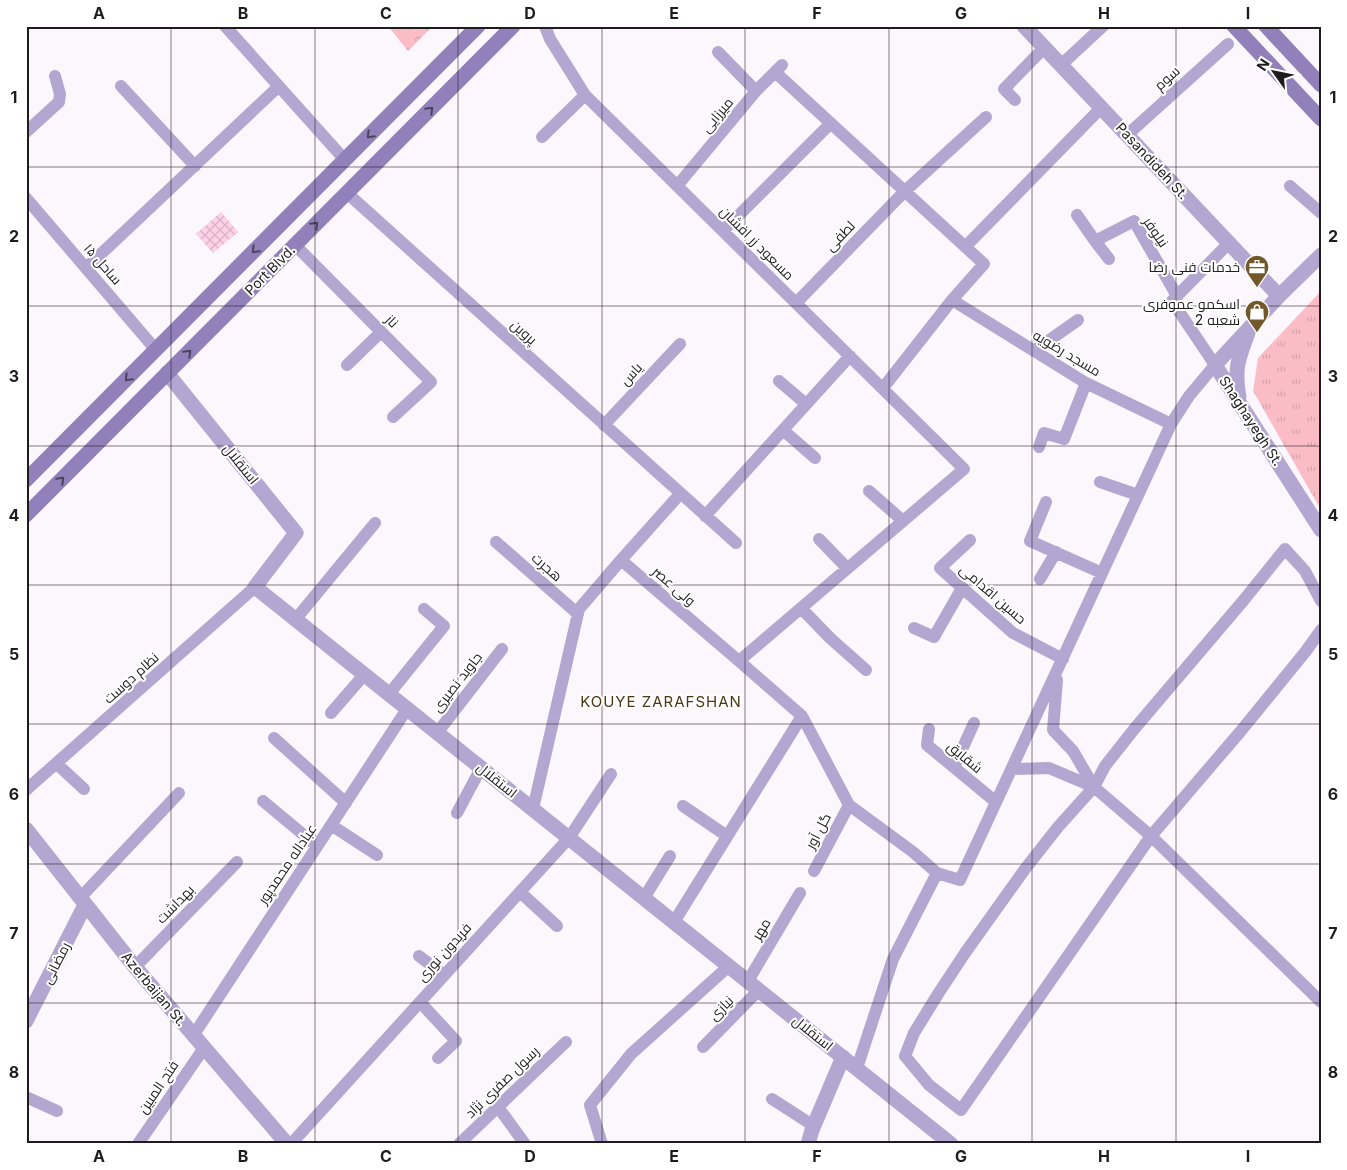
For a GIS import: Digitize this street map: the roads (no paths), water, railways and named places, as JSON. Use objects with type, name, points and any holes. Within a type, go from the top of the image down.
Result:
[{"type":"main road","name":"Port Blvd.","points":[[26,480],[478,26]]},
{"type":"main road","name":"Port Blvd.","points":[[26,515],[513,26]]},
{"type":"main road","points":[[1234,26],[1321,119]]},
{"type":"main road","points":[[1266,26],[1321,85]]},
{"type":"street","points":[[225,26],[345,160]]},
{"type":"street","name":"مسعود زر افشان","points":[[545,26],[550,39],[585,95],[964,469],[902,520]]},
{"type":"street","name":"Pasandideh St.","points":[[1024,26],[1279,296]]},
{"type":"street","points":[[1061,66],[1103,26]]},
{"type":"street","name":"سوم","points":[[1127,135],[1228,44]]},
{"type":"street","points":[[1015,100],[1004,89],[1044,48]]},
{"type":"street","points":[[718,52],[756,91]]},
{"type":"street","name":"میرزایی","points":[[677,186],[756,91],[778,68],[831,123]]},
{"type":"street","points":[[26,132],[59,102],[60,94],[55,76]]},
{"type":"street","points":[[121,86],[194,166]]},
{"type":"street","points":[[86,268],[278,87]]},
{"type":"street","points":[[542,137],[585,95]]},
{"type":"street","points":[[964,247],[1101,108]]},
{"type":"street","name":"لطفی","points":[[796,303],[905,191],[986,117]]},
{"type":"street","points":[[723,231],[831,123],[984,264],[952,300],[883,388]]},
{"type":"street","points":[[1290,186],[1321,213]]},
{"type":"street","name":"پروین","points":[[347,193],[680,494]]},
{"type":"street","name":"ساحل ۱۵","points":[[26,198],[156,350]]},
{"type":"street","points":[[1077,215],[1109,259]]},
{"type":"street","name":"نیلوفر","points":[[1095,241],[1134,221],[1177,296]]},
{"type":"street","points":[[674,922],[802,716],[849,804],[937,872],[960,880],[1171,424],[1189,396],[1215,365],[1172,301],[1229,243]]},
{"type":"street","name":"ناز","points":[[296,245],[431,382],[394,417]]},
{"type":"street","name":"Shaghayegh St.","points":[[1321,255],[1250,326],[1215,365],[1321,530]]},
{"type":"street","name":"مسجد رضویه","points":[[952,300],[1086,383],[1171,424]]},
{"type":"street","points":[[1034,351],[1078,320]]},
{"type":"street","points":[[1240,404],[1236,382],[1237,363],[1250,326]]},
{"type":"street","points":[[347,365],[381,332]]},
{"type":"street","name":"یاس","points":[[604,425],[680,344]]},
{"type":"street","points":[[705,516],[850,356]]},
{"type":"street","name":"استقلال","points":[[167,373],[296,532],[255,587],[952,1144]]},
{"type":"street","points":[[779,381],[806,404]]},
{"type":"street","points":[[1039,446],[1044,433],[1064,439],[1086,383]]},
{"type":"street","points":[[782,430],[815,458]]},
{"type":"street","points":[[1100,482],[1138,495]]},
{"type":"street","points":[[739,661],[902,520],[869,491]]},
{"type":"street","points":[[533,810],[579,609],[680,494],[736,544]]},
{"type":"street","points":[[1046,502],[1030,541],[1102,573]]},
{"type":"street","points":[[295,620],[375,523]]},
{"type":"street","points":[[819,540],[847,568]]},
{"type":"street","name":"حسین اقدامی","points":[[970,540],[940,568],[1013,633],[1060,664]]},
{"type":"street","name":"هجرت","points":[[496,542],[578,614]]},
{"type":"street","points":[[1321,601],[1305,571],[1285,549],[1135,728],[1105,766],[1094,787],[1058,827],[1019,877],[965,953],[914,1033],[905,1056],[929,1085],[961,1110],[1151,836],[1240,732],[1321,630]]},
{"type":"street","points":[[1040,579],[1056,552]]},
{"type":"street","name":"ولی عصر","points":[[621,560],[802,716]]},
{"type":"street","name":"نظام دوست","points":[[26,790],[255,587]]},
{"type":"street","points":[[914,628],[934,637],[962,588]]},
{"type":"street","points":[[801,608],[830,638],[866,670]]},
{"type":"street","points":[[389,694],[444,626],[424,609]]},
{"type":"street","name":"جاوید نصیری","points":[[437,733],[502,649]]},
{"type":"street","points":[[1060,664],[1053,730],[1073,751],[1094,787]]},
{"type":"street","points":[[331,713],[364,675]]},
{"type":"street","name":"عباداله محمدپور","points":[[193,1036],[408,709]]},
{"type":"street","points":[[954,767],[974,723]]},
{"type":"street","name":"شقایق","points":[[929,729],[927,745],[996,802]]},
{"type":"street","points":[[274,738],[346,803]]},
{"type":"street","points":[[57,764],[84,789]]},
{"type":"street","points":[[457,814],[481,768]]},
{"type":"street","points":[[1012,770],[1049,768],[1094,787],[1151,836],[1321,1002]]},
{"type":"street","name":"فریدون نوری","points":[[291,1144],[569,838],[611,774]]},
{"type":"street","points":[[83,901],[179,793]]},
{"type":"street","points":[[263,802],[317,846]]},
{"type":"street","name":"گل آور","points":[[814,871],[849,804]]},
{"type":"street","points":[[683,806],[727,836]]},
{"type":"street","points":[[331,825],[377,855]]},
{"type":"street","name":"Azerbaijan St.","points":[[26,829],[135,966],[287,1144]]},
{"type":"street","points":[[644,898],[670,856]]},
{"type":"street","name":"بهداشت","points":[[135,966],[237,862]]},
{"type":"street","points":[[857,1068],[893,959],[937,872]]},
{"type":"street","points":[[520,892],[558,926]]},
{"type":"street","name":"مهر","points":[[754,986],[800,893]]},
{"type":"street","name":"رمضانی","points":[[26,1022],[83,901]]},
{"type":"street","points":[[419,956],[444,975]]},
{"type":"street","points":[[602,1144],[590,1105],[631,1054],[729,966]]},
{"type":"street","name":"نیازی","points":[[703,1048],[754,986]]},
{"type":"street","points":[[420,1002],[456,1041],[438,1058]]},
{"type":"street","name":"رسول صفری نژاد","points":[[459,1144],[566,1042]]},
{"type":"street","name":"فتح المبین","points":[[138,1144],[204,1048]]},
{"type":"street","points":[[808,1144],[843,1057]]},
{"type":"street","points":[[26,1097],[57,1111]]},
{"type":"street","points":[[772,1099],[814,1126]]},
{"type":"street","points":[[498,1107],[525,1144]]},
{"type":"place","name":"خدمات فنی رضا","points":[[1257,288]]},
{"type":"place","name":"اسکمو عموفری شعبه 2","points":[[1257,333]]},
{"type":"district","name":"KOUYE ZARAFSHAN","points":[[661,702]]}]
